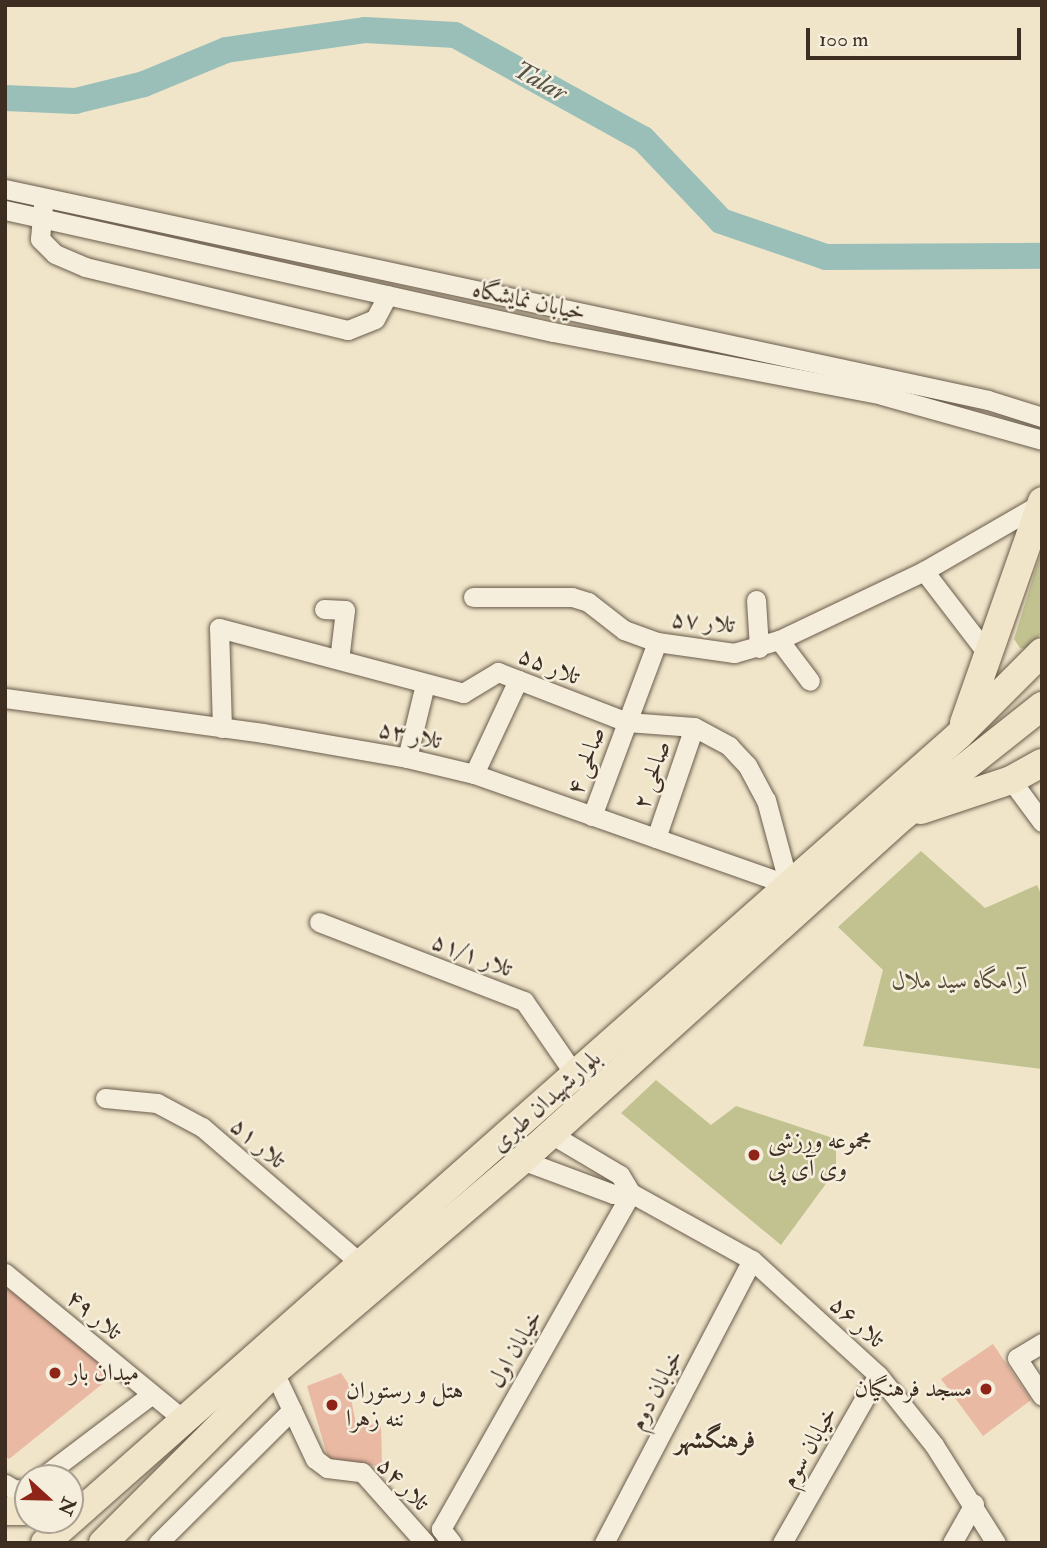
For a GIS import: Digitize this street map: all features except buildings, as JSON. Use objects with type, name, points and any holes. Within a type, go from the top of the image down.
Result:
[{"type":"highway","points":[[959,735],[990,657],[1041,502]]},
{"type":"highway","name":"بلوارشهیدان طبری","points":[[45,1543],[959,735],[1042,652]]},
{"type":"highway","name":"بلوارشهیدان طبری","points":[[103,1543],[121,1532],[274,1373],[522,1160],[902,817],[1042,706]]},
{"type":"highway","points":[[902,817],[1011,780],[1042,762]]},
{"type":"highway","points":[[84,1490],[145,1455]]},
{"type":"street","name":"خیابان نمایشگاه","points":[[5,189],[988,400],[1042,417]]},
{"type":"street","points":[[45,197],[40,218],[40,239],[55,254],[85,267],[348,330],[376,319],[388,295]]},
{"type":"street","name":"خیابان نمایشگاه","points":[[5,210],[388,295],[882,395],[1042,440]]},
{"type":"street","name":"تلار ۵۷","points":[[472,597],[572,597],[589,602],[624,630],[657,642],[712,652],[759,648],[924,571],[1041,502]]},
{"type":"street","points":[[924,571],[990,657]]},
{"type":"street","points":[[756,600],[759,648]]},
{"type":"street","points":[[324,609],[345,610],[339,660]]},
{"type":"street","name":"تلار ۵۵","points":[[222,727],[219,628],[463,693],[498,672],[627,723],[694,727],[729,746],[747,765],[766,800],[789,885]]},
{"type":"street","points":[[779,640],[810,681]]},
{"type":"street","name":"صالحی ۴","points":[[592,816],[657,642]]},
{"type":"street","points":[[474,774],[518,680]]},
{"type":"street","points":[[407,758],[425,684]]},
{"type":"street","name":"تلار ۵۳","points":[[5,698],[222,727],[407,758],[474,774],[789,885]]},
{"type":"street","name":"صالحی ۲","points":[[656,838],[694,727]]},
{"type":"street","points":[[1011,780],[1042,821]]},
{"type":"street","name":"تلار ۵۱/۱","points":[[319,922],[524,1001],[575,1075]]},
{"type":"street","name":"تلار ۵۱","points":[[105,1098],[157,1103],[202,1127],[361,1264]]},
{"type":"street","points":[[551,1134],[620,1175],[631,1194]]},
{"type":"street","points":[[522,1160],[613,1194],[631,1194]]},
{"type":"street","name":"تلار ۵۶","points":[[631,1194],[752,1260],[878,1375],[974,1504],[996,1543]]},
{"type":"street","name":"خیابان اول","points":[[447,1536],[631,1194]]},
{"type":"street","name":"خیابان دوم","points":[[604,1543],[752,1260]]},
{"type":"street","name":"تلار ۴۹","points":[[5,1273],[184,1420]]},
{"type":"street","points":[[1042,1343],[1017,1359],[1042,1396]]},
{"type":"street","name":"تلار ۵۴","points":[[274,1373],[315,1459],[327,1468],[362,1472],[425,1543]]},
{"type":"street","name":"خیابان سوم","points":[[782,1543],[878,1375]]},
{"type":"street","points":[[60,1464],[152,1394]]},
{"type":"street","points":[[158,1543],[292,1410]]},
{"type":"street","points":[[952,1543],[974,1504]]},
{"type":"green space","points":[[1042,549],[1042,633],[1026,649],[1020,648],[1014,639]]},
{"type":"green space","name":"آرامگاه سید ملال","points":[[921,851],[985,908],[1037,885],[1042,896],[1042,1069],[863,1046],[883,970],[838,927]]},
{"type":"green space","name":"مجموعه ورزشی وی آی پی","points":[[656,1080],[711,1125],[736,1106],[836,1139],[836,1170],[781,1245],[621,1113]]},
{"type":"waterway","name":"Talar","points":[[5,98],[75,101],[144,84],[226,50],[365,30],[455,35],[643,139],[721,221],[826,257],[1042,256]]},
{"type":"place","name":"مجموعه ورزشی وی آی پی","points":[[754,1155]]},
{"type":"place","name":"میدان بار","points":[[55,1373]]},
{"type":"place","name":"مسجد فرهنگیان","points":[[986,1389]]},
{"type":"place","name":"هتل و رستوران ننه زهرا","points":[[332,1405]]},
{"type":"district","name":"فرهنگشهر","points":[[715,1441]]}]
